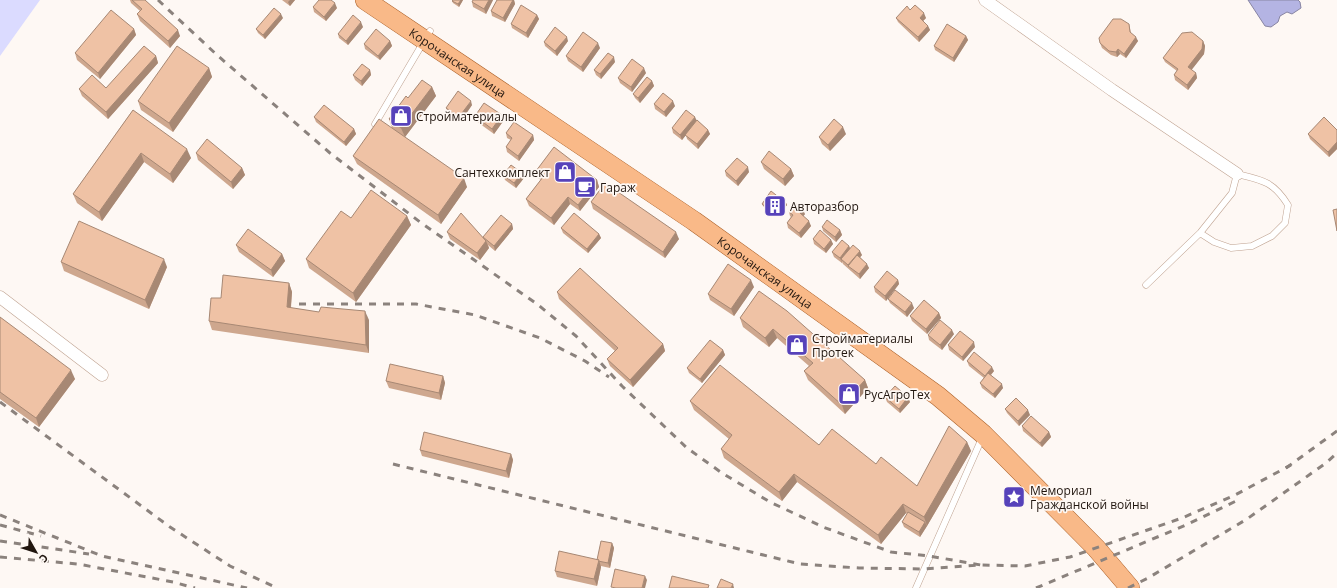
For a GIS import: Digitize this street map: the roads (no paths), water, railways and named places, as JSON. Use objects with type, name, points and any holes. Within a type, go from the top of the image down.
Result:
[{"type":"main road","name":"Корочанская улица","points":[[365,0],[427,36],[698,211],[943,387],[990,426],[1108,544],[1144,588]]},
{"type":"main road","name":"Корочанская улица","points":[[382,0],[427,36],[694,221],[938,396],[983,434],[1096,548],[1130,588]]},
{"type":"street","points":[[985,0],[1112,90],[1237,174]]},
{"type":"street","points":[[0,297],[102,375]]},
{"type":"lane","points":[[375,124],[427,36]]},
{"type":"lane","points":[[1146,285],[1200,233],[1232,193],[1237,174],[1262,180],[1280,192],[1288,205],[1285,223],[1272,236],[1252,246],[1231,248],[1214,242],[1200,233]]},
{"type":"lane","points":[[916,588],[980,444],[983,434]]},
{"type":"railway","points":[[158,0],[217,55],[330,153],[420,222],[537,304],[576,336],[622,386],[687,448],[722,473],[770,502],[823,527],[891,552],[929,556],[981,565]]},
{"type":"railway","points":[[299,304],[416,304],[475,315],[540,338],[585,361],[609,377]]},
{"type":"railway","points":[[0,402],[170,527],[230,566],[277,588]]},
{"type":"railway","points":[[1286,468],[1337,431]]},
{"type":"railway","points":[[1128,588],[1148,578],[1247,519],[1326,463],[1337,453]]},
{"type":"railway","points":[[393,464],[800,564],[859,568],[924,569],[981,565],[1025,566],[1070,557],[1182,518],[1235,495],[1291,465]]},
{"type":"railway","points":[[1036,588],[1186,525],[1236,501]]},
{"type":"railway","points":[[0,515],[102,556],[247,588]]},
{"type":"railway","points":[[0,525],[41,536]]},
{"type":"railway","points":[[0,541],[89,554]]},
{"type":"railway","points":[[0,557],[78,564],[173,582],[195,588]]},
{"type":"place","name":"Стройматериалы","points":[[401,116]]},
{"type":"place","name":"Сантехкомплект","points":[[565,172]]},
{"type":"place","name":"Гараж","points":[[585,187]]},
{"type":"place","name":"Авторазбор","points":[[775,206]]},
{"type":"place","name":"Стройматериалы Протек","points":[[797,345]]},
{"type":"place","name":"РусАгроТех","points":[[849,394]]},
{"type":"place","name":"Мемориал Гражданской войны","points":[[1014,497]]}]
